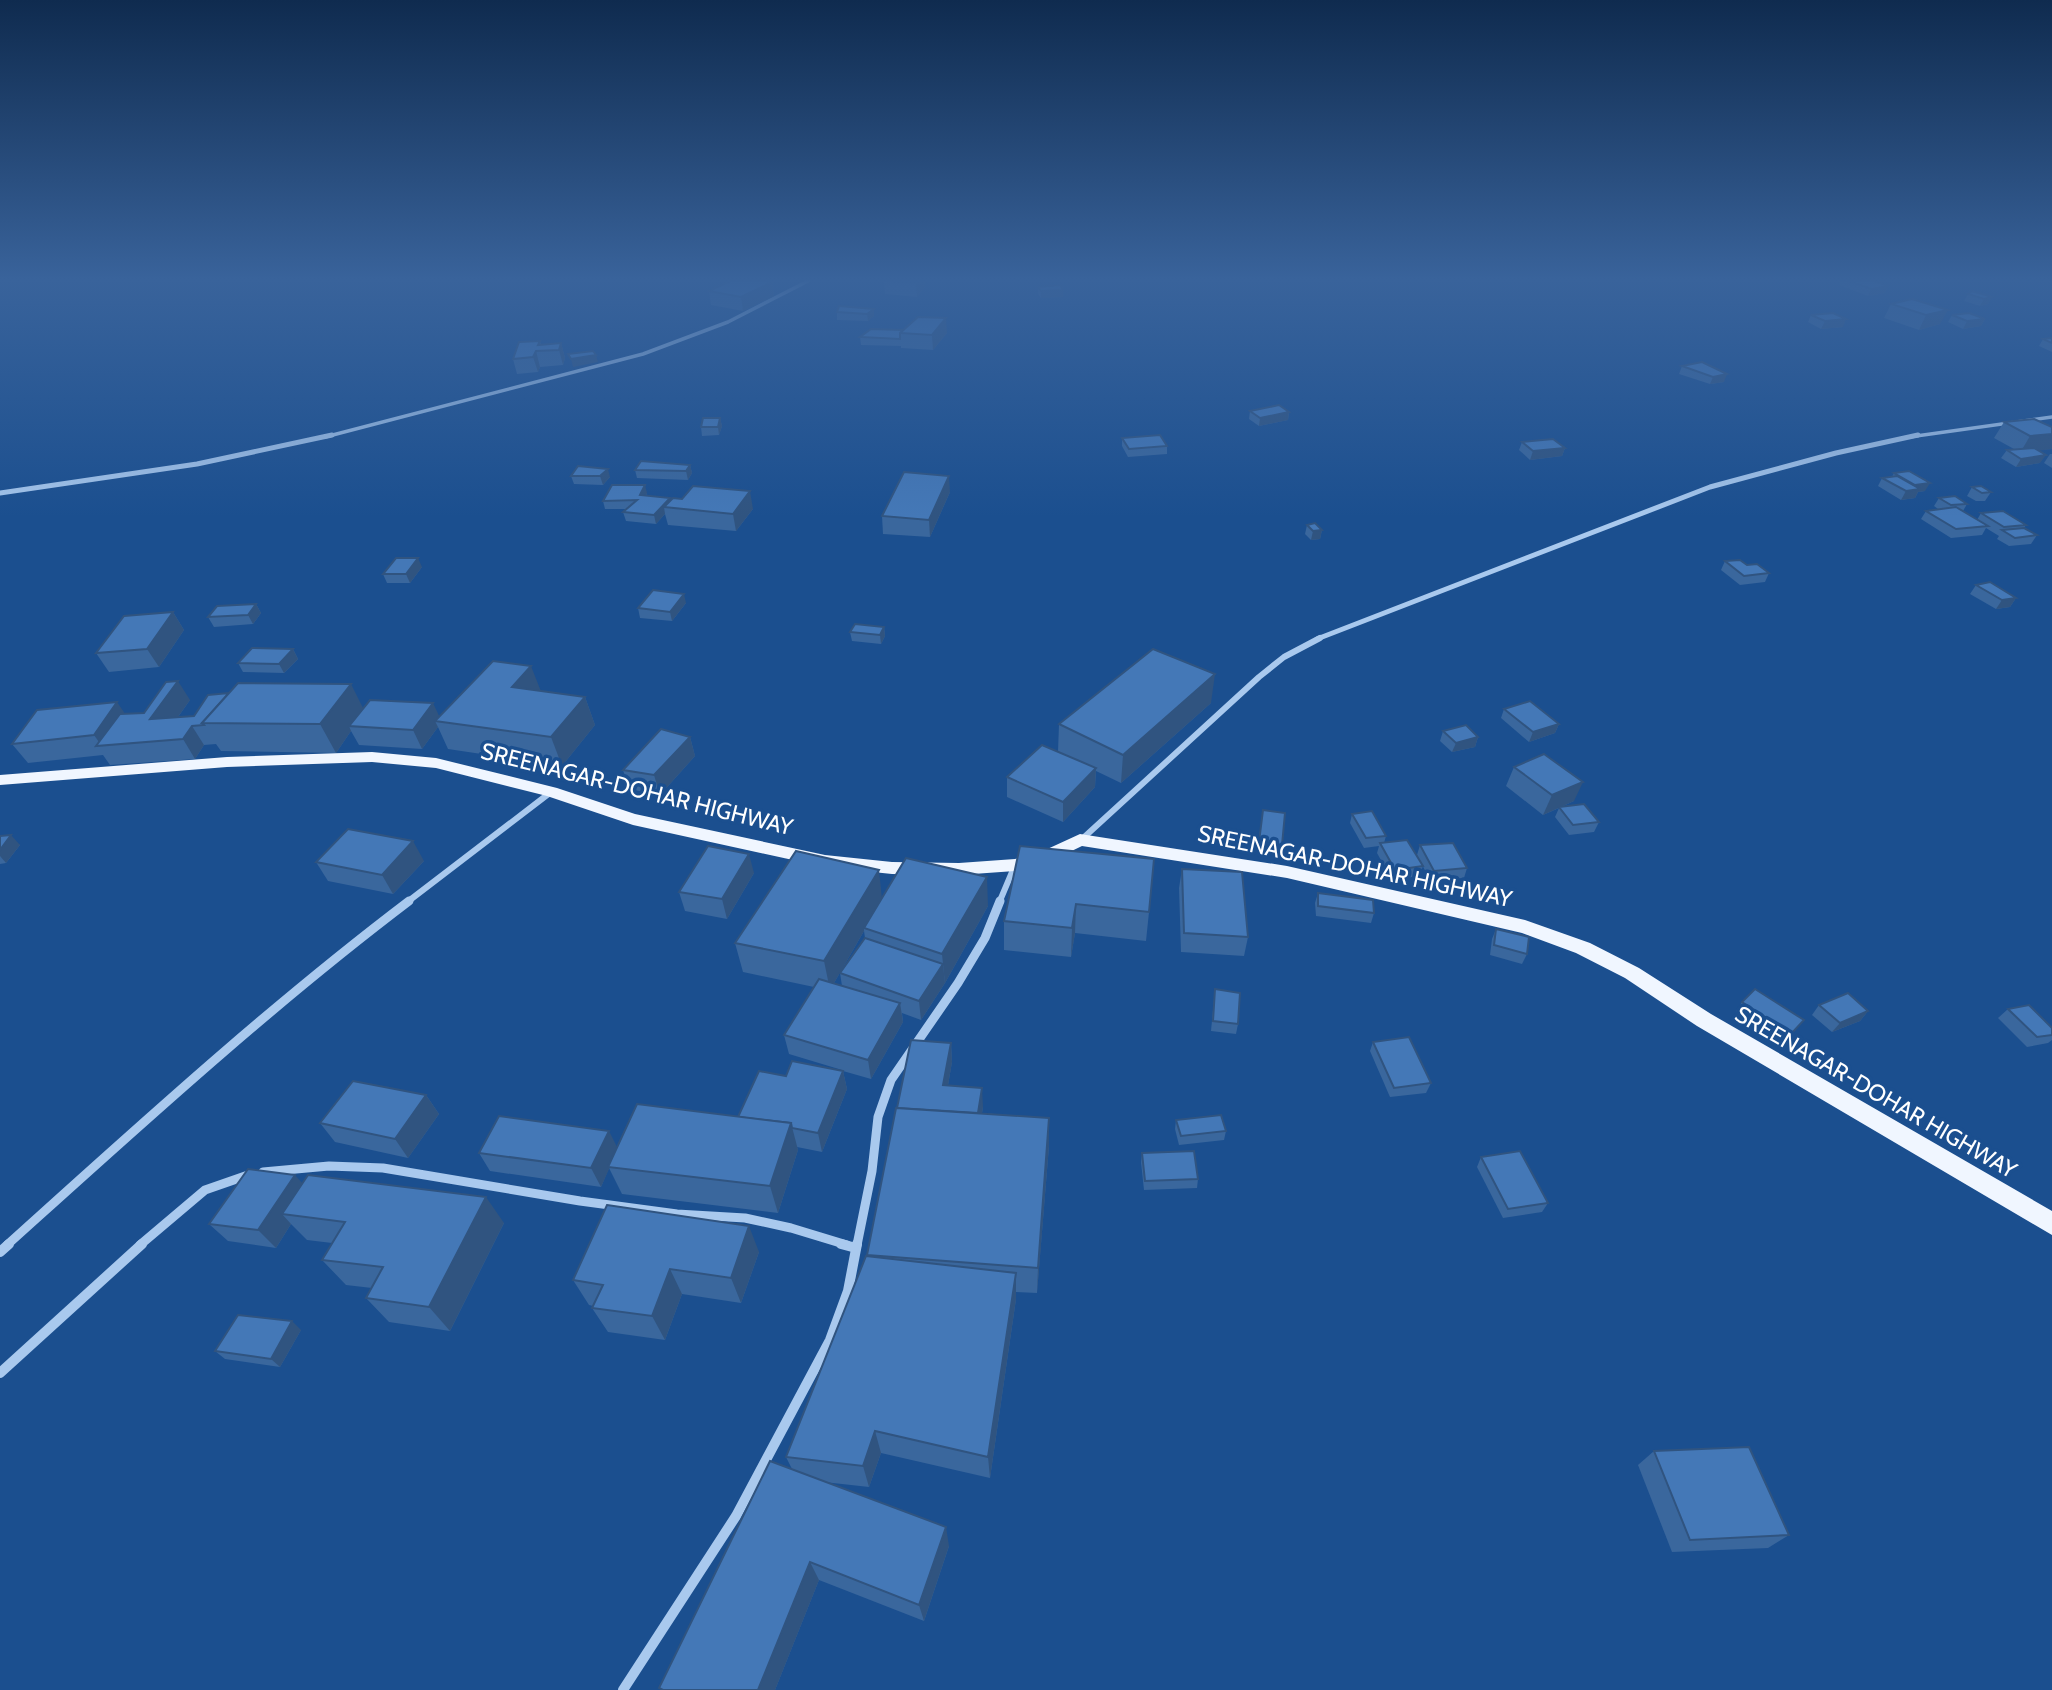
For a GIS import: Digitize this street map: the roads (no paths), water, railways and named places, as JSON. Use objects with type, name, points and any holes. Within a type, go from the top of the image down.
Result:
[{"type":"main road","name":"SREENAGAR-DOHAR HIGHWAY","points":[[0,780],[227,762],[372,757],[436,763],[551,792],[646,822],[825,861],[892,868],[959,869],[1015,865],[1049,855],[1080,841],[1287,872],[1525,927],[1583,948],[1632,973],[1716,1027],[2052,1224]]},
{"type":"street","points":[[0,493],[198,464],[265,451],[542,383],[621,360]]},
{"type":"street","points":[[1080,841],[1258,677],[1284,657],[1326,634],[1710,487],[1765,471],[1953,427],[2052,417]]},
{"type":"street","points":[[0,1252],[194,1076],[351,945],[551,792]]},
{"type":"street","points":[[623,1690],[736,1516],[830,1340],[848,1292],[872,1171],[878,1116],[891,1080],[958,983],[985,938],[1015,865]]},
{"type":"street","points":[[0,1373],[176,1212],[205,1190],[248,1174],[329,1166],[383,1168],[580,1201],[677,1214],[745,1218],[790,1227],[856,1248]]}]
